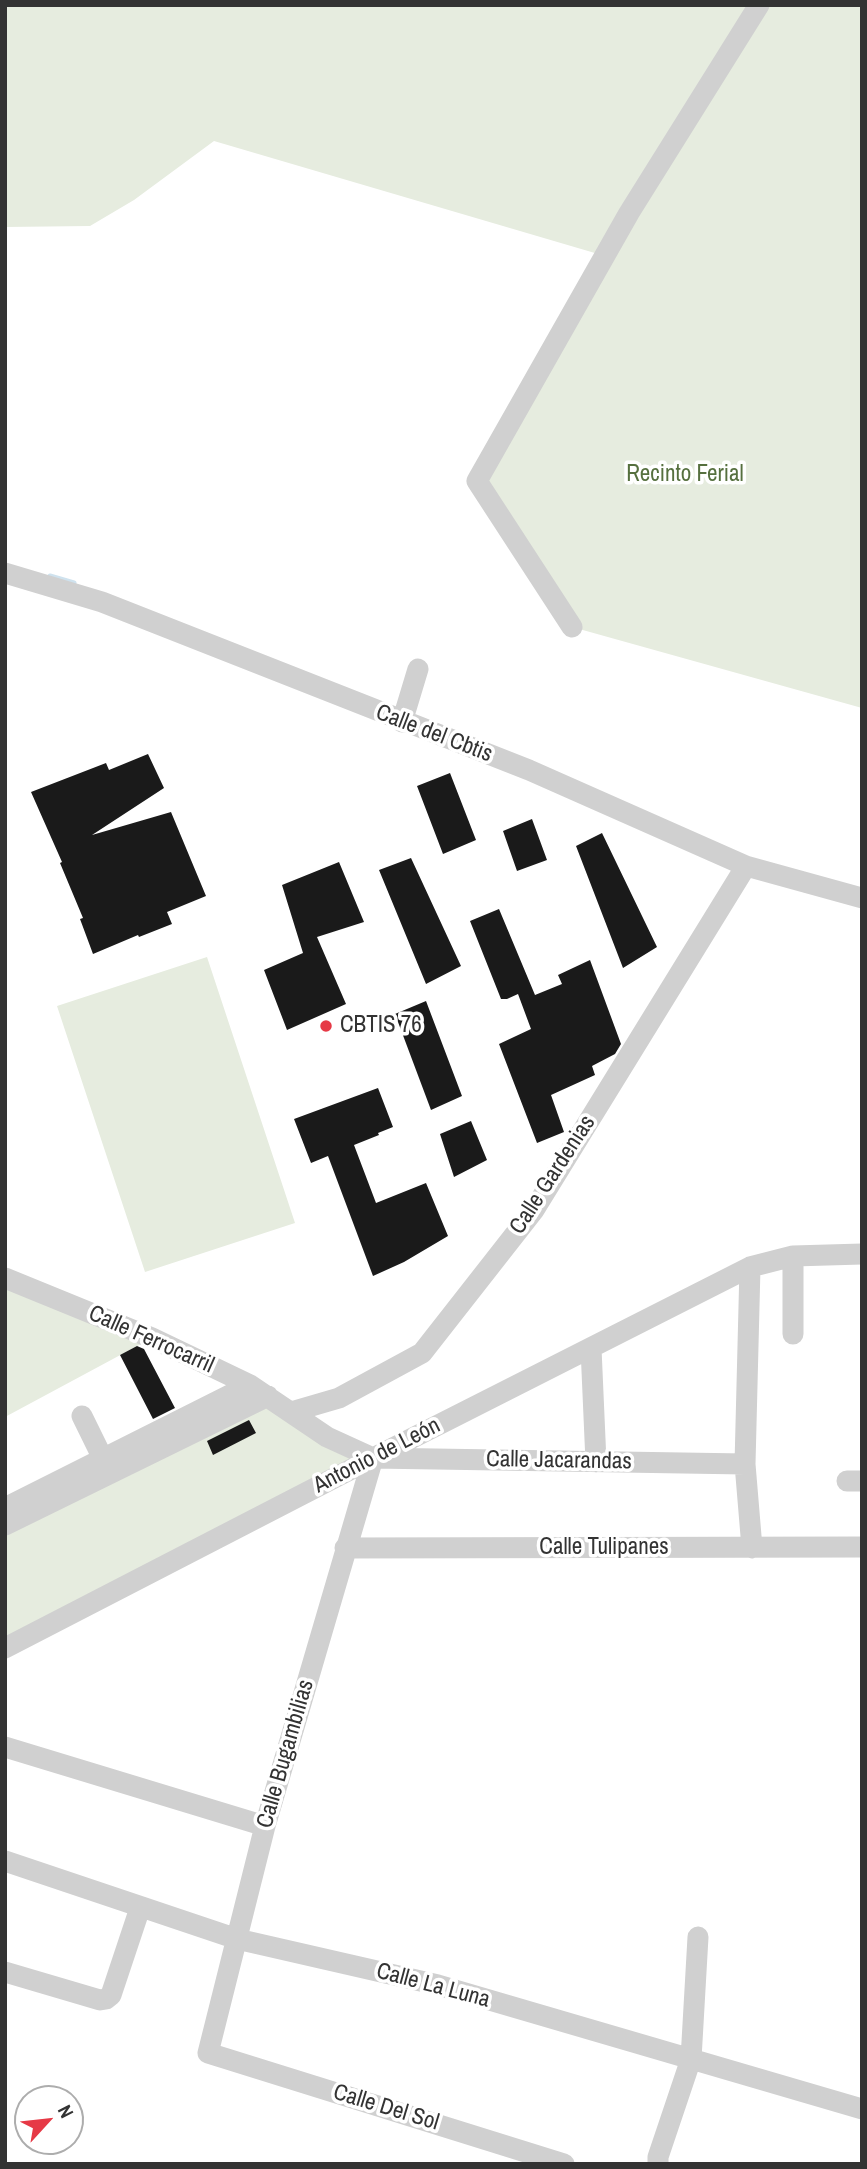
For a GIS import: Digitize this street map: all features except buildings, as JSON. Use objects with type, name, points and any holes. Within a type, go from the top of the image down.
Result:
[{"type":"street","points":[[572,627],[477,481],[629,213],[759,5]]},
{"type":"street","name":"Calle del Cbtis","points":[[5,573],[102,602],[528,770],[746,866],[862,898]]},
{"type":"street","points":[[402,722],[418,669]]},
{"type":"street","name":"Calle Gardenias","points":[[291,1412],[339,1398],[422,1353],[534,1210],[746,866]]},
{"type":"street","name":"Antonio de León","points":[[5,1648],[750,1267],[793,1256],[862,1254]]},
{"type":"street","points":[[793,1256],[793,1334]]},
{"type":"street","points":[[750,1267],[746,1464],[752,1548]]},
{"type":"street","name":"Calle Ferrocarril","points":[[5,1278],[152,1338],[250,1385],[327,1437],[373,1458]]},
{"type":"street","points":[[591,1348],[596,1462]]},
{"type":"street","points":[[106,1467],[250,1385]]},
{"type":"street","points":[[5,1525],[14,1505],[268,1396]]},
{"type":"street","points":[[82,1416],[106,1467]]},
{"type":"street","name":"Calle Jacarandas","points":[[373,1458],[746,1464]]},
{"type":"street","name":"Calle Bugambilias","points":[[208,2053],[265,1826],[373,1458]]},
{"type":"street","name":"Calle Tulipanes","points":[[345,1548],[862,1546]]},
{"type":"street","points":[[5,1747],[265,1826]]},
{"type":"street","name":"Calle La Luna","points":[[5,1861],[237,1939],[438,1985],[862,2109]]},
{"type":"street","points":[[5,1972],[100,2000],[106,1998],[110,1995],[140,1908]]},
{"type":"street","points":[[658,2164],[657,2157],[691,2059],[698,1937]]},
{"type":"street","name":"Calle Del Sol","points":[[208,2053],[564,2164]]},
{"type":"green space","name":"Recinto Ferial","points":[[5,5],[862,5],[862,708],[572,627],[477,481],[605,256],[214,141],[134,200],[90,226],[5,227]]},
{"type":"green space","points":[[207,957],[295,1223],[145,1272],[57,1006]]},
{"type":"green space","points":[[5,1278],[152,1338],[5,1417]]},
{"type":"green space","points":[[268,1396],[373,1458],[5,1648],[5,1508]]},
{"type":"waterway","points":[[50,576],[74,583]]},
{"type":"place","name":"CBTIS 76","points":[[326,1026]]}]
